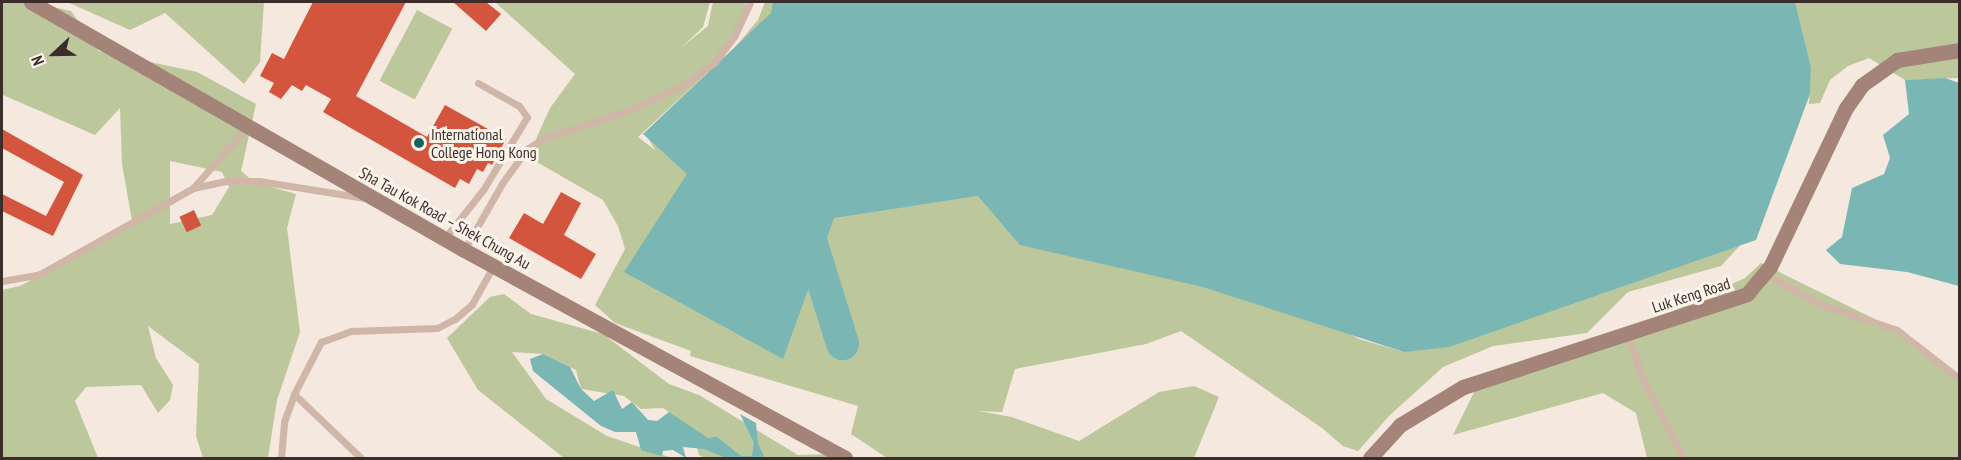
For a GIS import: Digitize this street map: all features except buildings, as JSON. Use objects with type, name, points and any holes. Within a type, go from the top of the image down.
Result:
[{"type":"main road","name":"Sha Tau Kok Road – Shek Chung Au","points":[[31,2],[376,201],[681,371],[845,459]]},
{"type":"main road","name":"Luk Keng Road","points":[[1370,459],[1400,424],[1452,392],[1492,376],[1733,301],[1752,290],[1766,274],[1846,108],[1862,85],[1896,60],[1959,50]]},
{"type":"lane","points":[[464,250],[503,182],[527,149],[544,138],[608,118],[682,86],[715,62],[734,37],[750,2]]},
{"type":"lane","points":[[444,239],[483,190],[527,117],[519,106],[478,83]]},
{"type":"lane","points":[[193,188],[248,126]]},
{"type":"lane","points":[[2,281],[40,274],[193,188],[227,181],[259,181],[376,201]]},
{"type":"lane","points":[[281,459],[284,422],[294,394],[321,342],[331,335],[351,331],[437,328],[455,320],[472,304],[494,265]]},
{"type":"lane","points":[[1766,274],[1817,303],[1897,330],[1959,379]]},
{"type":"lane","points":[[1628,334],[1644,381],[1684,459]]},
{"type":"lane","points":[[294,394],[361,459]]},
{"type":"green space","points":[[2,2],[31,2],[71,11],[99,51],[197,72],[256,104],[241,171],[254,182],[296,194],[287,228],[300,332],[277,400],[268,458],[203,458],[196,436],[199,364],[148,326],[156,358],[173,385],[170,400],[158,413],[141,385],[86,387],[75,401],[98,458],[2,458],[2,290],[20,286],[133,226],[122,164],[120,108],[95,135],[3,95]],"holes":[[[170,161],[222,172],[229,187],[212,215],[170,224]]]},
{"type":"green space","points":[[67,2],[264,2],[260,62],[244,84],[165,13],[130,30]]},
{"type":"green space","points":[[495,2],[710,2],[703,27],[682,47],[708,26],[713,2],[746,2],[743,20],[706,74],[638,137],[655,150],[648,138],[681,112],[758,20],[765,2],[891,2],[819,173],[905,207],[991,194],[1312,312],[1359,339],[1404,352],[1746,239],[1721,266],[1628,292],[1587,333],[1493,346],[1443,367],[1389,416],[1358,451],[1343,446],[1322,428],[1181,331],[1146,344],[1015,369],[1002,412],[978,411],[1012,417],[1079,441],[1159,392],[1194,386],[1219,397],[1194,458],[887,458],[851,434],[858,406],[690,356],[691,351],[615,323],[595,305],[625,249],[618,226],[603,200],[528,157],[550,108],[575,74]]},
{"type":"green space","points":[[1794,2],[1959,2],[1959,78],[1905,80],[1869,58],[1848,66],[1830,80],[1820,103],[1809,104],[1811,70]]},
{"type":"green space","points":[[417,10],[452,29],[415,99],[379,81]]},
{"type":"green space","points":[[1761,263],[1897,330],[1959,380],[1959,458],[1647,458],[1636,413],[1603,393],[1453,435],[1478,384],[1629,331],[1745,278]]},
{"type":"green space","points":[[504,294],[531,314],[603,334],[669,384],[699,395],[798,455],[836,454],[835,458],[704,458],[699,455],[692,428],[663,408],[641,409],[624,396],[581,389],[576,370],[543,354],[512,352],[546,399],[607,436],[672,458],[564,458],[478,390],[447,338],[490,297]]},
{"type":"water","points":[[773,2],[1795,2],[1811,68],[1810,94],[1756,240],[1449,347],[1404,352],[1203,287],[1020,245],[978,196],[834,218],[783,359],[624,272],[687,174],[643,134],[771,13]]},
{"type":"water","points":[[1945,78],[1959,83],[1959,286],[1907,272],[1840,264],[1826,250],[1842,237],[1852,188],[1884,174],[1890,158],[1883,135],[1909,114],[1905,80]]},
{"type":"water","points":[[543,354],[570,367],[581,389],[594,401],[613,390],[622,409],[632,402],[648,420],[657,421],[669,412],[708,438],[717,437],[741,456],[752,456],[754,443],[740,414],[756,423],[758,444],[765,458],[726,458],[704,449],[683,447],[686,458],[673,450],[663,451],[662,456],[641,450],[636,432],[615,432],[601,426],[533,371],[530,359]]},
{"type":"waterway","points":[[804,221],[842,343]]},
{"type":"place","name":"International College Hong Kong","points":[[419,143]]}]
